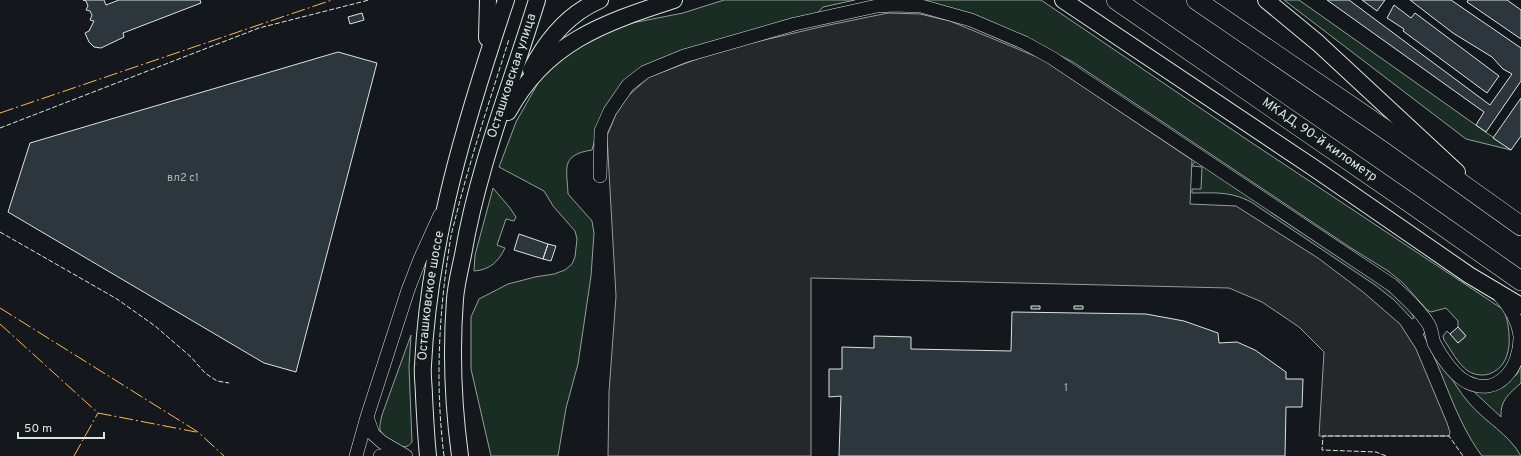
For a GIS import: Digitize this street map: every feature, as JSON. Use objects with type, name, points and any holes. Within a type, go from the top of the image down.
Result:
[{"type":"highway","name":"МКАД, 90-й километр","points":[[1116,0],[1410,203],[1521,282]]},
{"type":"highway","points":[[1196,0],[1395,136],[1521,226]]},
{"type":"main road","points":[[479,84],[488,31],[488,0]]},
{"type":"main road","points":[[479,84],[506,0]]},
{"type":"main road","name":"Осташковская улица","points":[[487,152],[537,0]]},
{"type":"main road","points":[[487,152],[539,54],[569,19],[592,3],[600,0]]},
{"type":"main road","points":[[517,95],[540,67],[567,45],[597,28],[628,15],[674,0]]},
{"type":"main road","points":[[1063,0],[1314,168],[1469,275],[1521,306]]},
{"type":"main road","points":[[1206,0],[1257,42]]},
{"type":"main road","points":[[1266,0],[1318,43],[1495,208]]},
{"type":"main road","name":"Осташковское шоссе","points":[[428,456],[423,367],[429,296],[446,202],[462,138],[479,84]]},
{"type":"main road","name":"Осташковское шоссе","points":[[460,456],[452,367],[455,298],[467,228],[487,152]]},
{"type":"street","points":[[600,176],[601,131],[610,111],[628,85],[645,72],[684,56],[710,48],[823,18],[877,6],[921,6],[971,20],[1025,44],[1052,58],[1392,285],[1426,320],[1430,326],[1434,342],[1453,372],[1465,382],[1477,386],[1501,382],[1512,372],[1519,357],[1520,337],[1515,315],[1495,290]]},
{"type":"street","points":[[356,456],[408,290],[420,259],[446,202]]},
{"type":"street","points":[[367,417],[373,434],[382,442],[403,454]]},
{"type":"street","points":[[380,456],[403,454]]},
{"type":"green space","points":[[724,0],[855,0],[823,7],[814,17],[638,72],[597,132],[592,150],[575,155],[570,159],[568,164],[568,194],[592,221],[594,233],[591,276],[578,364],[566,408],[558,456],[491,456],[471,369],[471,317],[479,299],[508,284],[554,274],[565,270],[572,264],[575,257],[577,239],[575,231],[553,206],[544,191],[499,167],[516,122],[541,78],[571,51],[596,36],[627,24],[683,13]]},
{"type":"green space","points":[[914,0],[1041,0],[1240,135],[1504,310],[1508,327],[1509,346],[1503,363],[1487,375],[1476,374],[1468,371],[1458,361],[1444,340],[1443,336],[1447,331],[1458,342],[1466,336],[1458,327],[1458,321],[1446,308],[1431,312],[1427,310],[1403,283],[1388,271],[1351,248],[1073,62],[1024,38]]},
{"type":"green space","points":[[1284,0],[1299,0],[1511,150],[1466,139]]},
{"type":"green space","points":[[1195,161],[1388,289],[1411,312],[1414,318],[1412,319],[1394,300],[1375,285],[1251,202],[1229,194],[1192,193],[1192,189],[1201,189],[1202,167],[1192,166]]},
{"type":"green space","points":[[493,188],[516,217],[514,221],[506,219],[497,245],[505,248],[497,261],[485,269],[474,271],[475,255]]},
{"type":"green space","points":[[1425,333],[1462,395],[1475,410],[1510,441],[1521,456],[1482,456],[1472,442],[1457,412],[1438,365],[1423,334]]},
{"type":"green space","points":[[411,335],[409,367],[412,442],[409,445],[400,447],[386,439],[380,430],[380,425],[382,415]]},
{"type":"green space","points":[[1521,364],[1521,383],[1506,398],[1502,406],[1501,417],[1471,389],[1510,381],[1518,373]]},
{"type":"shaded area","points":[[888,13],[920,14],[950,21],[1042,59],[1192,160],[1190,204],[1236,206],[1318,258],[1363,292],[1400,324],[1416,349],[1447,423],[1450,432],[1449,436],[1319,436],[1324,352],[1299,327],[1262,302],[1229,288],[811,278],[811,456],[608,456],[609,392],[616,296],[607,136],[616,114],[628,96],[649,77],[721,50]]},
{"type":"building","points":[[83,0],[104,0],[106,5],[119,0],[200,0],[201,3],[123,33],[124,37],[101,48],[94,47],[89,42],[85,33],[89,31],[94,21],[90,20],[92,15],[90,11],[86,10],[88,6],[86,1]]},
{"type":"building","points":[[1327,0],[1349,0],[1490,105],[1512,74],[1503,69],[1492,57],[1453,33],[1410,0],[1451,0],[1521,48],[1521,81],[1486,132],[1476,125],[1484,112]]},
{"type":"building","points":[[1362,0],[1385,0],[1377,11]]},
{"type":"building","points":[[1468,0],[1507,0],[1521,10],[1521,39],[1467,2]]},
{"type":"building","points":[[1394,5],[1411,18],[1415,13],[1499,76],[1487,93],[1403,31],[1404,29],[1387,18]]},
{"type":"building","points":[[362,13],[364,20],[350,24],[348,17]]},
{"type":"building","points":[[338,52],[377,63],[296,372],[264,363],[8,212],[30,143]]},
{"type":"building","points":[[1521,98],[1521,136],[1511,150],[1493,138]]},
{"type":"building","points":[[519,234],[548,244],[543,259],[514,250]]},
{"type":"building","points":[[548,244],[556,246],[551,261],[543,259]]},
{"type":"building","points":[[1031,306],[1040,306],[1040,309],[1031,309]]},
{"type":"building","points":[[1074,306],[1083,306],[1083,309],[1074,309]]},
{"type":"building","points":[[1012,312],[1146,314],[1184,321],[1218,333],[1219,343],[1237,342],[1255,350],[1286,372],[1286,379],[1303,379],[1302,407],[1286,407],[1285,456],[839,456],[841,396],[829,397],[829,369],[842,369],[842,347],[874,348],[874,336],[911,337],[911,349],[1011,351]]},
{"type":"building","points":[[1458,327],[1466,336],[1458,343],[1450,334]]},
{"type":"fence","points":[[0,128],[259,28],[369,0]]},
{"type":"fence","points":[[444,456],[441,432],[439,360],[444,287],[450,244],[466,178],[509,39]]},
{"type":"fence","points":[[0,232],[117,299],[155,326],[191,357],[205,373],[217,381],[229,383]]},
{"type":"fence","points":[[1386,456],[1376,452],[1322,450],[1323,436],[1449,436],[1463,456]]},
{"type":"power","points":[[0,113],[332,0]]},
{"type":"power","points":[[0,308],[198,432],[224,456]]},
{"type":"power","points":[[0,324],[98,413],[196,432]]},
{"type":"power","points":[[74,456],[98,413]]}]
